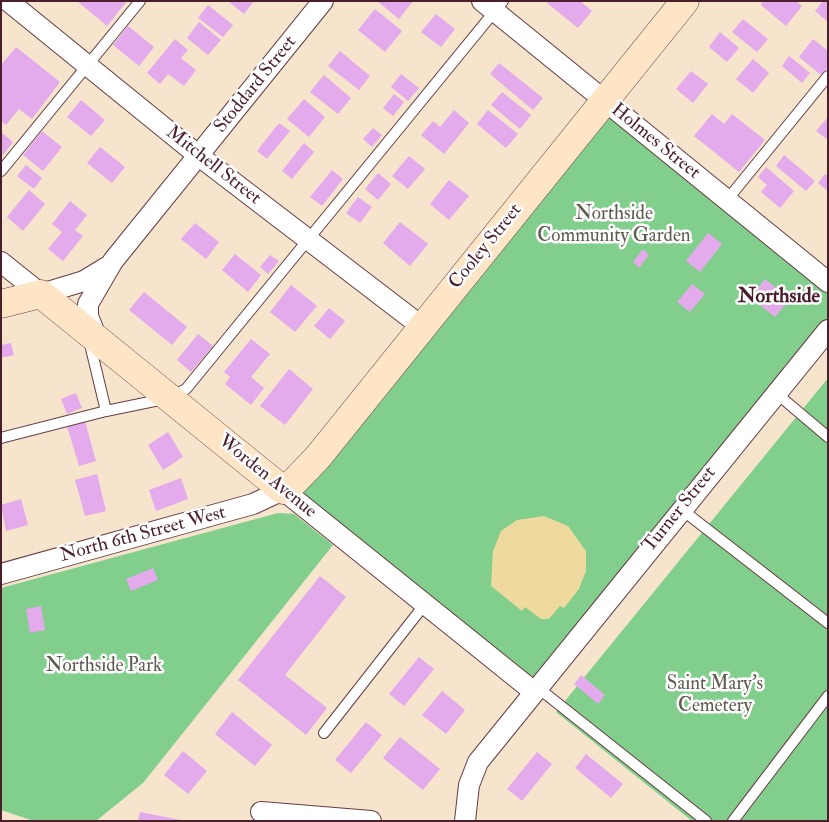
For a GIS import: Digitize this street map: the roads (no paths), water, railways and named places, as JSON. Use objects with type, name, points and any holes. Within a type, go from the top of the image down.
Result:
[{"type":"street","name":"Mitchell Street","points":[[8,1],[199,156],[421,326]]},
{"type":"street","name":"Stoddard Street","points":[[92,336],[88,304],[113,262],[322,1]]},
{"type":"street","name":"Cooley Street","points":[[283,490],[295,481],[318,457],[421,326],[685,1]]},
{"type":"street","name":"Holmes Street","points":[[493,5],[605,101],[828,282]]},
{"type":"street","name":"Worden Avenue","points":[[1,262],[425,604],[535,689]]},
{"type":"street","name":"Stoddard Street","points":[[41,294],[84,281],[96,275],[113,262]]},
{"type":"street","points":[[1,304],[41,294]]},
{"type":"street","name":"Turner Street","points":[[466,821],[469,785],[474,770],[535,689],[828,330]]},
{"type":"street","name":"North 6th Street West","points":[[1,574],[253,504],[283,490]]},
{"type":"street","points":[[261,812],[371,821]]},
{"type":"lane","points":[[1,171],[140,1]]},
{"type":"lane","points":[[1,438],[106,411],[169,398],[186,389],[493,5]]},
{"type":"lane","points":[[727,200],[828,76]]},
{"type":"lane","points":[[92,336],[106,411]]},
{"type":"lane","points":[[776,393],[828,437]]},
{"type":"lane","points":[[681,509],[828,624]]},
{"type":"lane","points":[[324,733],[425,604]]},
{"type":"lane","points":[[535,689],[706,821]]},
{"type":"lane","points":[[733,821],[828,696]]},
{"type":"district","name":"Northside","points":[[779,298]]},
{"type":"park label","name":"Northside Community Garden","points":[[614,226]]},
{"type":"park label","name":"Northside Park","points":[[104,667]]},
{"type":"park label","name":"Saint Mary's Cemetery","points":[[715,696]]}]
